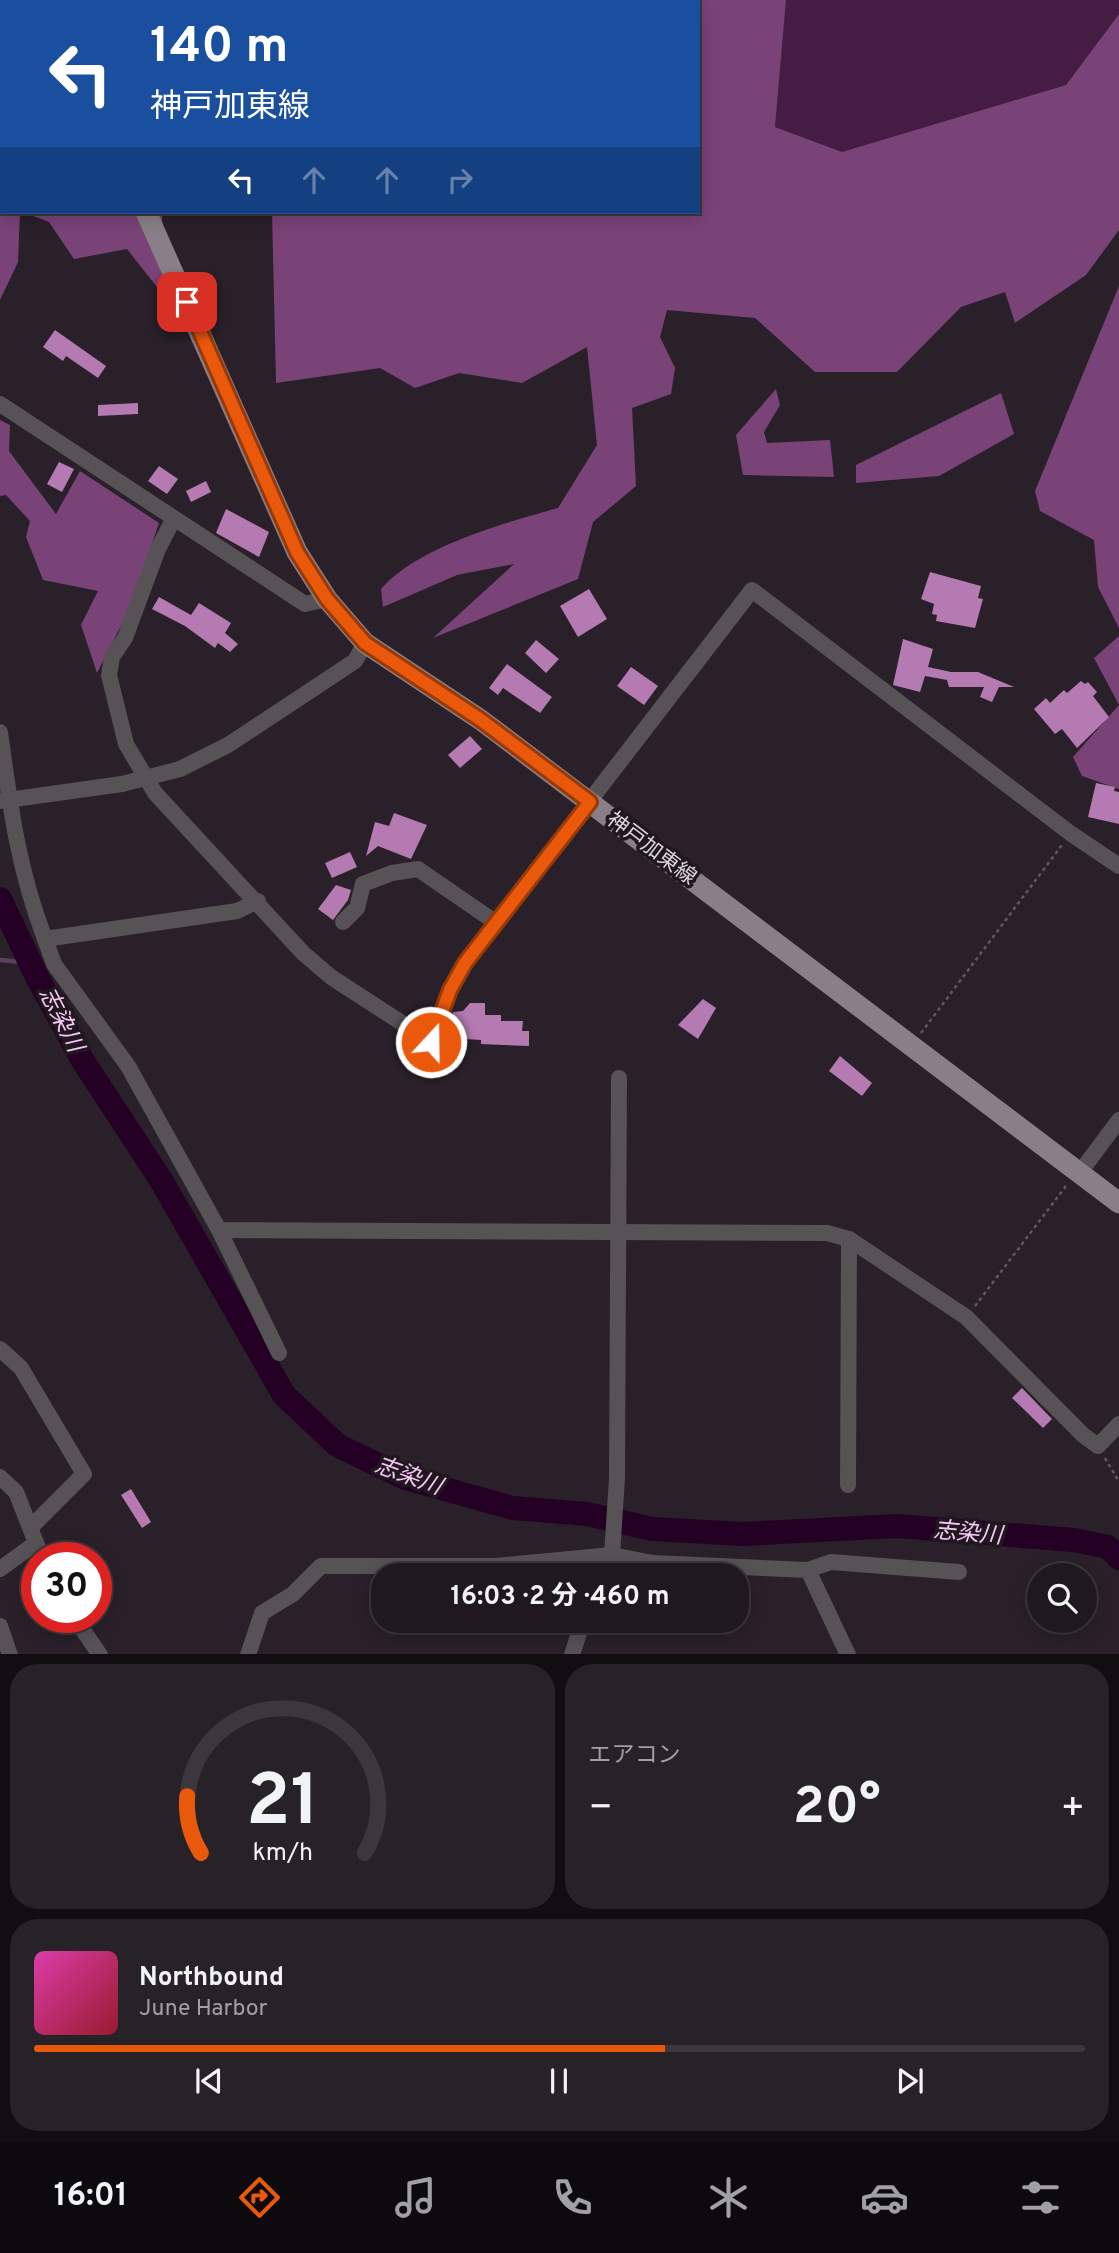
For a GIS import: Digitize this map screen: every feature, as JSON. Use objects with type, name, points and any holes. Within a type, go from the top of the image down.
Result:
[{"type":"main road","name":"神戸加東線","points":[[147,214],[297,552],[327,599],[365,643],[481,720],[1081,1171],[1119,1203]]},
{"type":"street","points":[[0,404],[304,604],[327,599]]},
{"type":"street","points":[[173,520],[158,549],[125,638],[112,657],[109,675],[125,744],[155,793],[258,901],[303,953],[331,977],[431,1042],[450,990],[465,963],[752,590],[1070,833],[1119,866]]},
{"type":"street","points":[[0,801],[122,784],[180,769],[228,745],[355,660],[365,643]]},
{"type":"street","points":[[0,732],[17,852],[28,895],[54,964],[128,1066],[219,1230],[279,1353]]},
{"type":"street","points":[[343,922],[357,908],[363,884],[392,873],[418,869],[495,922]]},
{"type":"street","points":[[45,939],[237,911],[258,901]]},
{"type":"street","points":[[612,1555],[617,1478],[618,1078]]},
{"type":"street","points":[[1081,1171],[1119,1120]]},
{"type":"street","points":[[219,1230],[617,1233],[802,1231],[849,1239],[966,1317],[1083,1435],[1098,1446],[1119,1424]]},
{"type":"street","points":[[848,1486],[849,1239]]},
{"type":"street","points":[[0,1349],[21,1368],[84,1474],[36,1542]]},
{"type":"street","points":[[0,1477],[16,1492],[36,1542]]},
{"type":"street","points":[[0,1569],[21,1553]]},
{"type":"street","points":[[551,1563],[612,1555],[653,1563],[808,1570],[831,1562],[959,1572]]},
{"type":"street","points":[[248,1654],[262,1614],[293,1594],[321,1566],[371,1567]]},
{"type":"street","points":[[808,1570],[848,1654]]},
{"type":"street","points":[[0,1626],[10,1654]]},
{"type":"street","points":[[85,1633],[100,1654]]},
{"type":"street","points":[[572,1654],[579,1633]]},
{"type":"path","points":[[912,1044],[1070,833]]},
{"type":"path","points":[[966,1317],[1081,1171]]},
{"type":"path","points":[[1098,1446],[1119,1482]]},
{"type":"shaded area","points":[[700,0],[786,0],[775,127],[842,152],[1066,85],[1119,14],[1119,230],[1086,275],[1015,323],[1005,292],[961,307],[897,372],[815,372],[755,318],[667,310],[660,337],[675,368],[671,394],[632,408],[636,486],[593,522],[578,579],[433,638],[514,564],[457,575],[383,607],[381,589],[397,574],[439,548],[488,529],[558,508],[597,445],[587,347],[522,383],[459,373],[415,388],[380,368],[276,383],[272,214],[700,214]]},
{"type":"shaded area","points":[[786,0],[1119,0],[1119,14],[1066,85],[842,152],[775,127]]},
{"type":"shaded area","points":[[0,214],[20,214],[18,262],[0,300]]},
{"type":"shaded area","points":[[28,214],[162,214],[164,296],[127,249],[74,259],[49,222]]},
{"type":"shaded area","points":[[1119,286],[1119,628],[1098,587],[1094,540],[1040,511],[1035,491]]},
{"type":"shaded area","points":[[776,389],[780,405],[764,432],[767,443],[830,440],[834,477],[743,475],[736,435]]},
{"type":"shaded area","points":[[1001,393],[1014,434],[939,476],[856,483],[856,465]]},
{"type":"shaded area","points":[[0,420],[10,425],[9,451],[56,514],[80,471],[159,523],[130,608],[97,673],[81,625],[98,591],[43,580],[26,537],[30,521],[6,495],[0,496]]},
{"type":"shaded area","points":[[1119,636],[1119,705],[1094,658]]},
{"type":"shaded area","points":[[1119,705],[1119,789],[1082,776],[1073,757]]},
{"type":"building","points":[[55,330],[106,366],[98,378],[66,356],[63,361],[43,347]]},
{"type":"building","points":[[138,403],[138,414],[98,416],[98,405]]},
{"type":"building","points":[[59,462],[74,469],[62,492],[47,484]]},
{"type":"building","points":[[159,466],[178,479],[167,494],[148,481]]},
{"type":"building","points":[[206,481],[211,492],[191,502],[186,491]]},
{"type":"building","points":[[226,509],[269,532],[259,557],[216,533]]},
{"type":"building","points":[[930,572],[981,586],[978,598],[983,599],[975,628],[936,621],[937,615],[932,614],[934,604],[921,599]]},
{"type":"building","points":[[589,589],[607,619],[578,637],[560,606]]},
{"type":"building","points":[[159,597],[191,615],[199,603],[231,623],[225,633],[238,644],[230,652],[218,643],[215,648],[185,626],[152,609]]},
{"type":"building","points":[[903,639],[933,649],[928,667],[951,672],[978,672],[1014,687],[999,687],[992,702],[980,697],[984,687],[949,687],[947,680],[925,676],[920,692],[893,685]]},
{"type":"building","points":[[536,640],[559,659],[546,673],[525,653]]},
{"type":"building","points":[[507,664],[552,697],[540,713],[503,688],[498,695],[489,688]]},
{"type":"building","points":[[631,667],[658,686],[644,705],[617,686]]},
{"type":"building","points":[[1081,681],[1085,684],[1088,682],[1097,692],[1093,696],[1109,717],[1077,748],[1062,729],[1055,734],[1034,709],[1046,698],[1050,703],[1064,690],[1067,693]]},
{"type":"building","points":[[470,736],[482,749],[460,768],[448,755]]},
{"type":"building","points":[[1096,783],[1115,787],[1114,791],[1119,792],[1119,824],[1088,817]]},
{"type":"building","points":[[394,813],[427,825],[411,859],[378,846],[366,856],[375,822],[389,826]]},
{"type":"building","points":[[350,852],[357,867],[332,878],[325,863]]},
{"type":"building","points":[[336,885],[351,890],[348,900],[333,920],[318,909]]},
{"type":"building","points":[[703,999],[716,1008],[698,1039],[678,1025]]},
{"type":"building","points":[[470,1003],[485,1003],[485,1015],[501,1015],[501,1021],[523,1021],[522,1031],[529,1031],[529,1046],[481,1044],[481,1040],[449,1038],[453,1012],[463,1011]]},
{"type":"building","points":[[840,1056],[872,1083],[862,1096],[829,1071]]},
{"type":"building","points":[[1022,1388],[1052,1419],[1043,1428],[1012,1398]]},
{"type":"building","points":[[131,1489],[151,1522],[142,1528],[121,1495]]},
{"type":"waterway","name":"志染川","points":[[0,899],[36,975],[83,1061],[161,1180],[284,1395],[337,1445],[405,1478],[513,1508],[587,1514],[652,1529],[743,1534],[897,1526],[1074,1540],[1108,1547],[1119,1558]]},
{"type":"waterway","points":[[0,960],[31,963]]},
{"type":"route","points":[[187,302],[297,552],[327,599],[365,643],[481,720],[590,802],[465,963],[450,990],[431,1042]]}]
